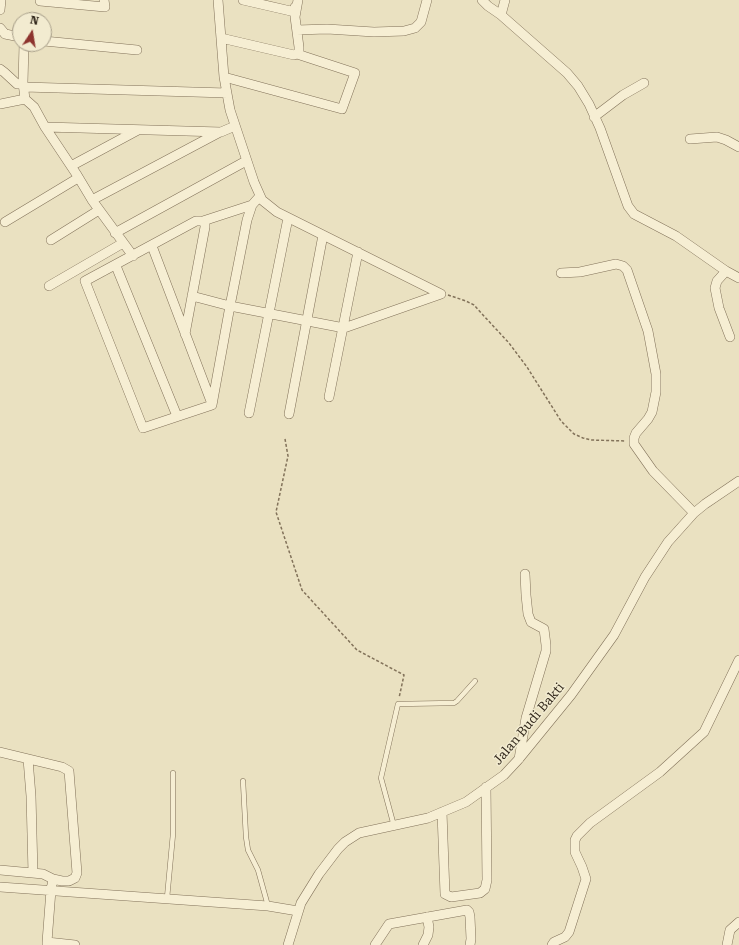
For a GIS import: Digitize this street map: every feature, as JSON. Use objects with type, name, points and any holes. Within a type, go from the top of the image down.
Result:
[{"type":"street","points":[[0,10],[1,0]]},
{"type":"street","points":[[38,0],[105,7],[104,0]]},
{"type":"street","points":[[218,0],[224,77],[227,93],[246,161],[260,196],[270,207],[288,218],[323,234],[441,294]]},
{"type":"street","points":[[243,0],[254,1],[295,12]]},
{"type":"street","points":[[294,0],[300,50],[297,54]]},
{"type":"street","points":[[295,12],[298,0]]},
{"type":"street","points":[[297,30],[327,29],[374,32],[404,31],[415,28],[421,22],[427,0]]},
{"type":"street","points":[[482,0],[567,73],[578,86],[589,104],[609,152],[628,206],[634,214],[676,236],[726,271],[739,278]]},
{"type":"street","points":[[501,15],[505,0]]},
{"type":"street","points":[[0,28],[5,34],[12,35]]},
{"type":"street","points":[[221,38],[294,55],[297,54],[355,73],[342,109],[224,77]]},
{"type":"street","points":[[52,42],[137,50]]},
{"type":"street","points":[[24,52],[23,85],[25,99],[34,107],[45,127],[92,200],[133,256]]},
{"type":"street","points":[[0,69],[17,84],[23,85],[227,93]]},
{"type":"street","points":[[594,117],[623,95],[644,83]]},
{"type":"street","points":[[0,104],[25,99]]},
{"type":"street","points":[[92,200],[235,126]]},
{"type":"street","points":[[45,127],[221,132]]},
{"type":"street","points":[[71,166],[140,130]]},
{"type":"street","points":[[690,139],[717,137],[739,147]]},
{"type":"street","points":[[115,233],[246,161]]},
{"type":"street","points":[[6,222],[78,178]]},
{"type":"street","points":[[212,405],[247,220],[252,205],[260,196]]},
{"type":"street","points":[[212,405],[143,428],[85,281],[116,266],[196,221],[203,222],[252,205]]},
{"type":"street","points":[[51,240],[99,210]]},
{"type":"street","points":[[249,413],[288,218]]},
{"type":"street","points":[[185,334],[205,223],[203,222]]},
{"type":"street","points":[[289,414],[323,234]]},
{"type":"street","points":[[49,286],[123,243]]},
{"type":"street","points":[[152,246],[212,405]]},
{"type":"street","points":[[330,397],[358,252]]},
{"type":"street","points":[[561,273],[580,272],[616,264],[623,266],[629,273],[648,331],[656,374],[656,392],[652,412],[636,433],[634,441],[638,451],[653,471],[694,513]]},
{"type":"street","points":[[116,266],[177,416]]},
{"type":"street","points":[[726,271],[717,281],[716,292],[719,308],[730,337]]},
{"type":"street","points":[[192,296],[230,306],[344,328],[441,294]]},
{"type":"street","name":"Jalan Budi Bakti","points":[[288,945],[301,903],[319,874],[345,842],[359,833],[428,818],[466,802],[504,775],[571,695],[614,636],[645,577],[668,542],[694,513],[710,500],[739,481]]},
{"type":"street","points":[[518,760],[526,718],[546,651],[544,629],[531,622],[528,614],[525,574]]},
{"type":"street","points":[[552,945],[554,942],[564,938],[569,932],[586,879],[575,852],[575,840],[577,836],[590,823],[660,772],[704,732],[735,679],[739,660]]},
{"type":"street","points":[[0,752],[62,767],[69,771],[77,873],[75,878],[69,881],[62,881],[43,874],[0,870]]},
{"type":"street","points":[[28,759],[31,796],[33,873]]},
{"type":"street","points":[[442,812],[445,894],[451,897],[480,894],[485,889],[487,880],[486,787]]},
{"type":"street","points":[[54,879],[51,890],[47,944],[75,945]]},
{"type":"street","points":[[0,887],[268,906],[298,911]]},
{"type":"street","points":[[375,945],[389,924],[467,910],[470,917],[470,945]]},
{"type":"street","points":[[423,945],[428,935],[429,926],[427,917]]},
{"type":"street","points":[[717,945],[728,945],[730,930],[739,922]]},
{"type":"lane","points":[[394,826],[381,778],[398,704],[454,703],[475,681]]},
{"type":"lane","points":[[168,898],[172,834],[173,773]]},
{"type":"lane","points":[[243,780],[248,850],[258,870],[268,906]]},
{"type":"path","points":[[441,294],[455,296],[474,305],[509,343],[527,367],[561,421],[574,434],[591,440],[634,441]]},
{"type":"path","points":[[285,439],[288,456],[276,512],[302,590],[357,650],[404,675],[398,704]]}]
